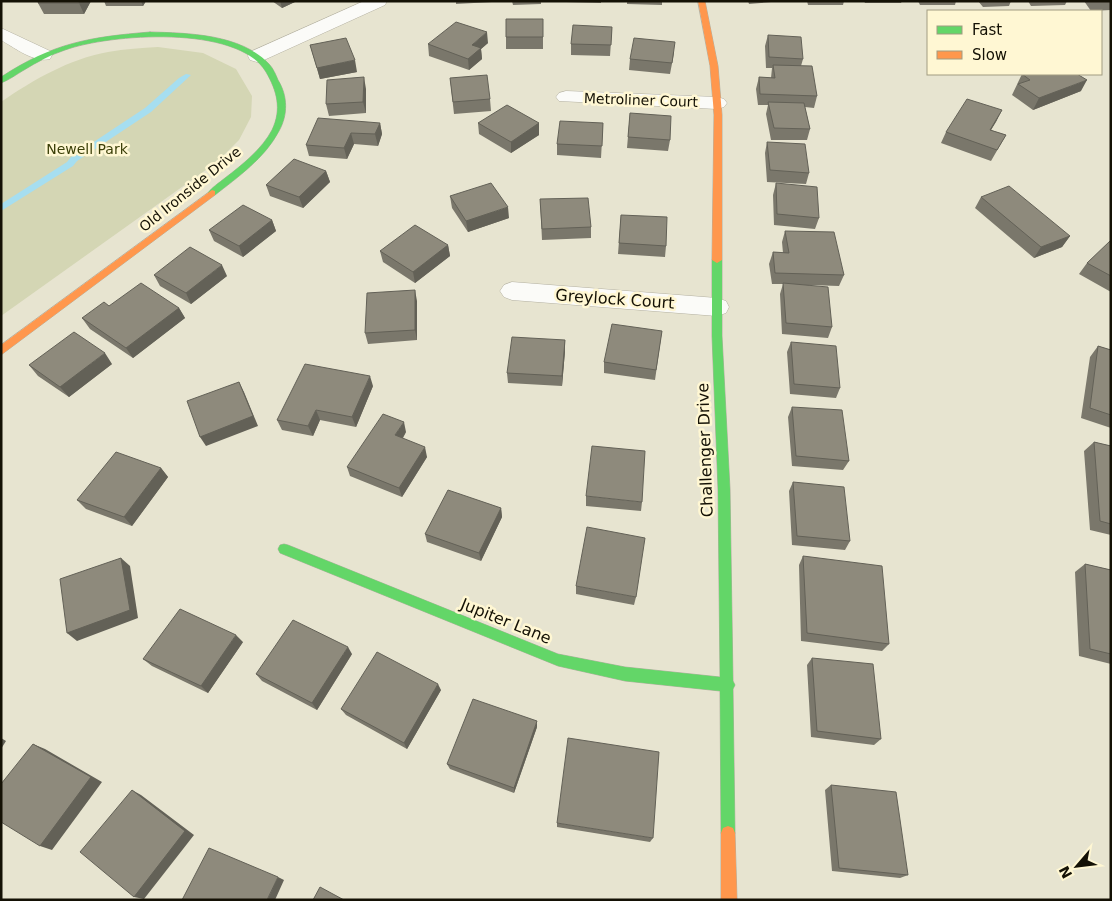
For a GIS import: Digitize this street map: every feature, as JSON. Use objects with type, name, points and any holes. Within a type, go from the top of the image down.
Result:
[{"type":"street","points":[[257,56],[379,1]]},
{"type":"street","name":"Challenger Drive","points":[[701,1],[714,66],[717,103],[718,307],[728,684],[729,900]]},
{"type":"street","points":[[1,33],[42,55]]},
{"type":"street","name":"Old Ironside Drive","points":[[1,81],[42,55],[105,39],[173,34],[224,42],[257,56],[272,70],[281,87],[283,107],[275,133],[237,174],[72,300],[1,351]]},
{"type":"street","name":"Metroliner Court","points":[[566,97],[717,103]]},
{"type":"street","name":"Greylock Court","points":[[512,291],[718,307]]},
{"type":"street","name":"Jupiter Lane","points":[[284,549],[558,660],[625,674],[728,684]]},
{"type":"green space","name":"Newell Park","points":[[158,47],[203,53],[236,69],[252,96],[251,117],[239,140],[217,162],[1,316],[1,102],[52,71],[79,60],[114,51]]},
{"type":"building","points":[[39,1],[80,1],[79,3],[38,3]]},
{"type":"building","points":[[506,19],[543,19],[543,37],[506,37]]},
{"type":"building","points":[[456,22],[487,32],[472,45],[481,48],[468,59],[428,44]]},
{"type":"building","points":[[573,25],[612,27],[611,45],[571,44]]},
{"type":"building","points":[[768,35],[801,37],[803,59],[769,57]]},
{"type":"building","points":[[346,38],[355,60],[317,68],[310,45]]},
{"type":"building","points":[[634,38],[675,42],[672,63],[630,59]]},
{"type":"building","points":[[773,65],[812,66],[817,96],[760,94],[759,77],[775,78]]},
{"type":"building","points":[[487,75],[490,99],[453,102],[450,78]]},
{"type":"building","points":[[1023,75],[1079,75],[1087,80],[1039,98],[1018,84],[1030,80]]},
{"type":"building","points":[[364,77],[363,102],[326,104],[327,80]]},
{"type":"building","points":[[967,99],[1002,110],[990,130],[1006,135],[997,150],[946,132]]},
{"type":"building","points":[[768,102],[804,103],[810,129],[774,128]]},
{"type":"building","points":[[507,105],[539,123],[511,142],[478,123]]},
{"type":"building","points":[[630,113],[671,116],[670,140],[628,137]]},
{"type":"building","points":[[318,118],[380,123],[375,134],[351,133],[344,148],[306,145]]},
{"type":"building","points":[[560,121],[603,123],[602,146],[557,144]]},
{"type":"building","points":[[767,142],[805,144],[809,173],[770,170]]},
{"type":"building","points":[[294,159],[326,171],[299,197],[266,185]]},
{"type":"building","points":[[491,183],[508,207],[466,221],[450,196]]},
{"type":"building","points":[[776,183],[817,187],[819,218],[777,214]]},
{"type":"building","points":[[1009,186],[1070,236],[1041,247],[981,197]]},
{"type":"building","points":[[588,198],[591,227],[542,229],[540,199]]},
{"type":"building","points":[[243,205],[272,220],[239,246],[209,230]]},
{"type":"building","points":[[621,215],[667,217],[666,246],[619,243]]},
{"type":"building","points":[[415,225],[448,245],[413,272],[380,251]]},
{"type":"building","points":[[785,231],[834,232],[844,275],[775,273],[773,252],[789,253]]},
{"type":"building","points":[[1111,242],[1111,276],[1087,263]]},
{"type":"building","points":[[190,247],[222,265],[186,293],[154,275]]},
{"type":"building","points":[[141,283],[179,308],[126,348],[82,318],[104,302],[109,306]]},
{"type":"building","points":[[783,283],[828,287],[832,327],[786,323]]},
{"type":"building","points":[[415,290],[415,330],[365,333],[367,293]]},
{"type":"building","points":[[612,324],[662,331],[656,370],[604,362]]},
{"type":"building","points":[[74,332],[105,353],[60,387],[29,365]]},
{"type":"building","points":[[512,337],[565,340],[562,376],[507,373]]},
{"type":"building","points":[[791,342],[836,346],[840,388],[794,384]]},
{"type":"building","points":[[1098,346],[1111,350],[1111,415],[1090,408]]},
{"type":"building","points":[[305,364],[370,376],[352,417],[316,410],[308,426],[277,420]]},
{"type":"building","points":[[239,382],[253,416],[200,437],[187,401]]},
{"type":"building","points":[[792,407],[842,410],[849,461],[796,456]]},
{"type":"building","points":[[383,414],[404,422],[395,435],[425,447],[399,488],[347,467]]},
{"type":"building","points":[[1094,442],[1111,446],[1111,524],[1100,521]]},
{"type":"building","points":[[592,446],[645,451],[642,502],[586,496]]},
{"type":"building","points":[[116,452],[161,468],[124,517],[77,500]]},
{"type":"building","points":[[793,482],[844,487],[850,541],[797,536]]},
{"type":"building","points":[[448,490],[501,508],[479,553],[425,534]]},
{"type":"building","points":[[587,527],[645,538],[636,597],[576,586]]},
{"type":"building","points":[[803,556],[882,566],[889,644],[807,633]]},
{"type":"building","points":[[121,558],[130,610],[67,633],[60,579]]},
{"type":"building","points":[[1085,564],[1111,570],[1111,654],[1090,649]]},
{"type":"building","points":[[180,609],[236,635],[201,686],[143,659]]},
{"type":"building","points":[[293,620],[348,647],[312,703],[256,674]]},
{"type":"building","points":[[377,652],[438,684],[404,743],[341,709]]},
{"type":"building","points":[[812,658],[873,664],[881,739],[817,731]]},
{"type":"building","points":[[473,699],[537,721],[514,788],[447,764]]},
{"type":"building","points":[[568,738],[659,752],[653,838],[557,823]]},
{"type":"building","points":[[33,744],[91,777],[40,846],[1,822],[1,784]]},
{"type":"building","points":[[831,785],[896,792],[908,875],[839,868]]},
{"type":"building","points":[[132,790],[185,831],[134,897],[80,852]]},
{"type":"building","points":[[209,848],[278,877],[267,900],[182,900]]},
{"type":"building","points":[[320,887],[344,900],[313,900]]},
{"type":"waterway","points":[[1,208],[70,164],[74,159],[148,110],[181,79],[188,75]]},
{"type":"traffic: fast","points":[[1,81],[56,50],[89,41],[118,37],[150,34],[184,35],[216,40],[244,50],[266,65],[279,88],[281,100],[280,118],[273,135],[260,151],[212,193]]},
{"type":"traffic: fast","points":[[717,260],[717,336],[724,489],[728,833]]},
{"type":"traffic: fast","points":[[284,549],[558,660],[625,674],[728,685]]},
{"type":"traffic: slow","points":[[701,1],[714,66],[718,115],[717,260]]},
{"type":"traffic: slow","points":[[1,351],[212,193]]},
{"type":"traffic: slow","points":[[728,833],[729,900]]}]
